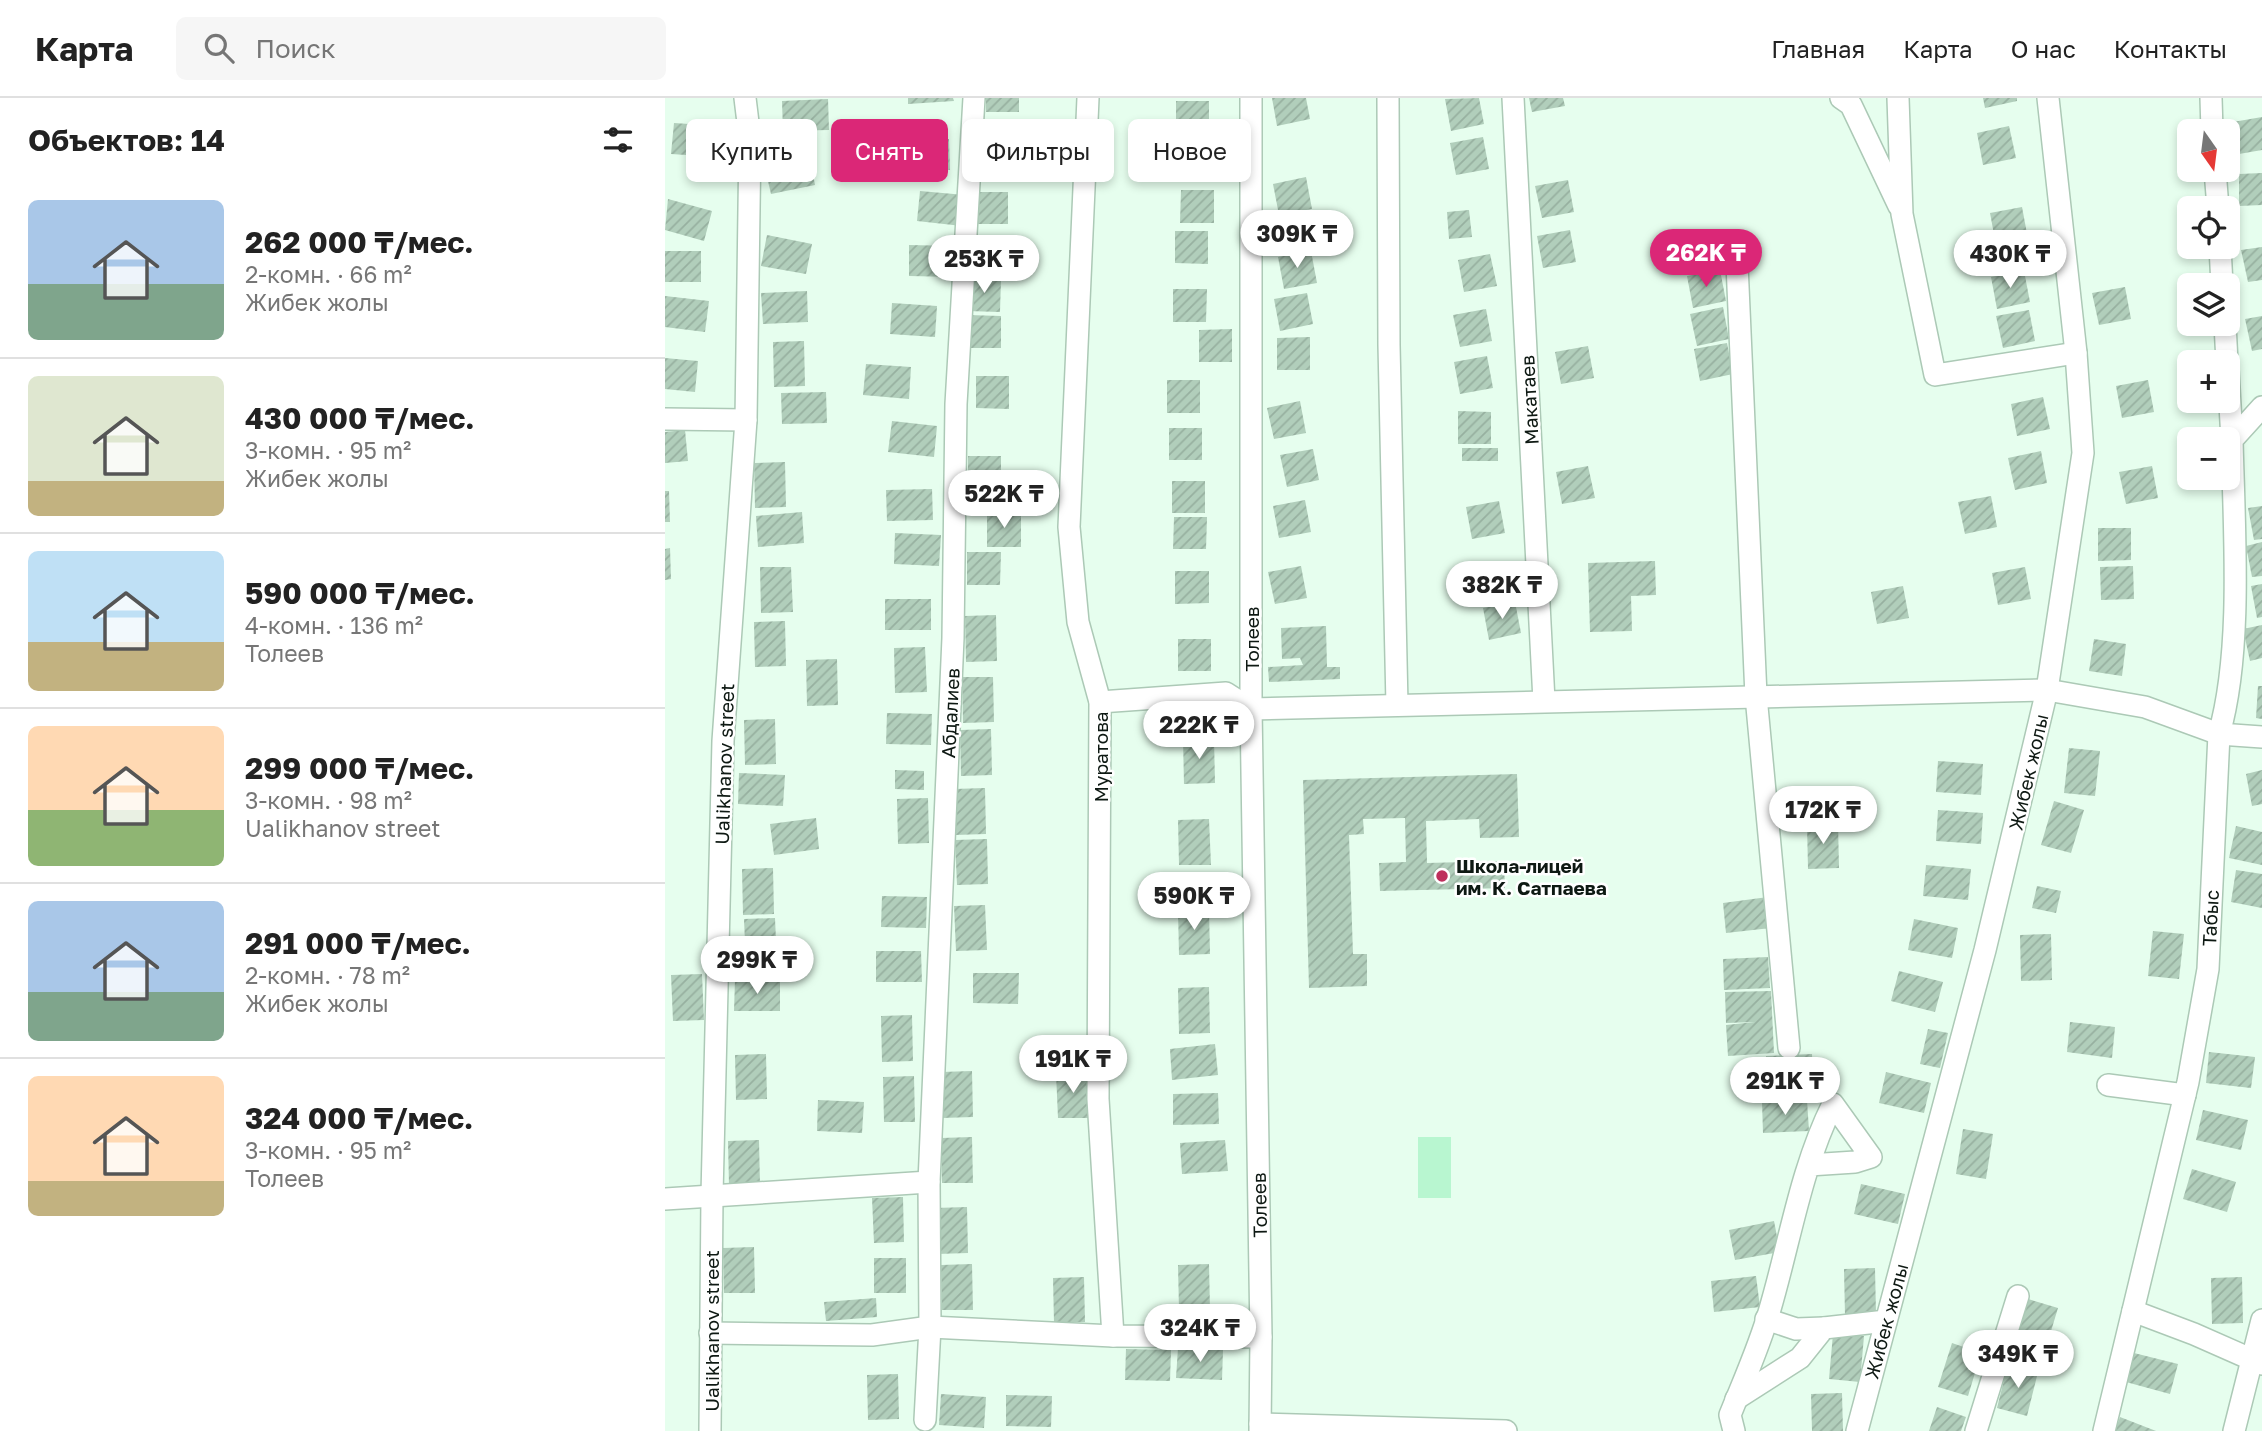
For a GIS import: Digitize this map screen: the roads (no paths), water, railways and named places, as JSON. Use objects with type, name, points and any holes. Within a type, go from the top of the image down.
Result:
[{"type":"street","name":"Ualikhanov street","points":[[710,1431],[712,1195],[723,741],[746,419],[750,139],[745,98]]},
{"type":"street","name":"Абдалиев","points":[[925,1420],[930,1327],[929,1182],[953,638],[956,404],[974,98]]},
{"type":"street","name":"Муратова","points":[[1088,98],[1069,527],[1078,622],[1100,702],[1098,1099],[1112,1336]]},
{"type":"street","name":"Толеев","points":[[1251,98],[1251,709],[1261,1338],[1260,1427]]},
{"type":"street","points":[[1388,98],[1389,345],[1397,705]]},
{"type":"street","name":"Макатаев","points":[[1513,98],[1544,701]]},
{"type":"street","points":[[1841,98],[1851,105],[1902,214]]},
{"type":"street","points":[[1898,98],[1902,214],[1935,375],[2076,354]]},
{"type":"street","name":"Жибек жолы","points":[[1857,1431],[1985,950],[2047,690],[2083,453],[2076,354],[2048,98]]},
{"type":"street","points":[[2211,98],[2212,119]]},
{"type":"street","points":[[1737,264],[1756,696],[1789,1048]]},
{"type":"street","points":[[2240,431],[2262,407]]},
{"type":"street","points":[[665,419],[746,419]]},
{"type":"street","name":"Табыс","points":[[2104,1431],[2185,1095],[2208,969],[2220,734],[2227,707],[2233,630],[2232,490]]},
{"type":"street","points":[[1100,702],[1226,693],[1251,709],[2047,690],[2145,707],[2220,734],[2262,737]]},
{"type":"street","points":[[2108,1085],[2185,1095]]},
{"type":"street","points":[[1734,1431],[1730,1415],[1766,1319],[1809,1166]]},
{"type":"street","points":[[665,1199],[929,1182]]},
{"type":"street","points":[[1976,1431],[2018,1296]]},
{"type":"street","points":[[2133,1311],[2257,1361]]},
{"type":"street","points":[[1766,1319],[1796,1329],[1886,1321]]},
{"type":"street","points":[[2234,1431],[2257,1361],[2262,1320]]},
{"type":"street","points":[[710,1333],[872,1335],[930,1327],[1112,1336],[1261,1338]]},
{"type":"street","points":[[1736,1399],[1800,1358],[1824,1328]]},
{"type":"street","points":[[1260,1427],[1506,1431]]},
{"type":"place","name":"Школа-лицей им. К. Сатпаева","points":[[1442,876]]}]
